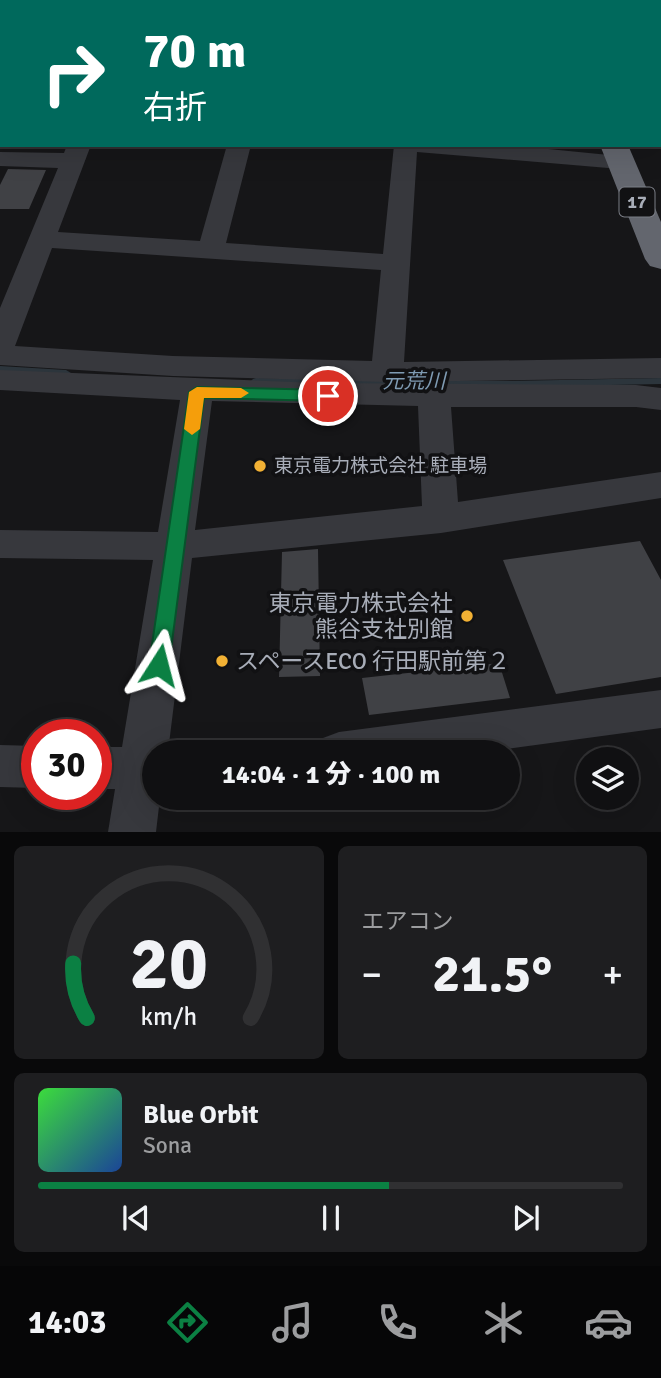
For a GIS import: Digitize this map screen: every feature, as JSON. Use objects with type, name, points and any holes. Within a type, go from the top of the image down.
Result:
[{"type":"highway","name":"17","points":[[617,153],[655,230],[661,259]]},
{"type":"street","points":[[211,250],[238,147]]},
{"type":"street","points":[[387,372],[405,147]]},
{"type":"street","points":[[469,147],[617,153]]},
{"type":"street","points":[[0,159],[76,153],[0,346]]},
{"type":"street","points":[[43,239],[397,263]]},
{"type":"street","points":[[0,355],[173,366],[387,372],[661,368]]},
{"type":"street","points":[[0,380],[197,392],[433,398],[636,396],[661,399]]},
{"type":"street","points":[[152,740],[197,392]]},
{"type":"street","points":[[433,398],[441,519]]},
{"type":"street","points":[[0,544],[177,545],[312,535],[441,519],[661,485]]},
{"type":"street","points":[[429,740],[661,709]]},
{"type":"street","points":[[0,766],[21,767]]},
{"type":"street","points":[[112,768],[142,769]]},
{"type":"street","points":[[132,832],[142,793]]},
{"type":"building","points":[[8,169],[46,170],[29,209],[0,209],[0,185]]},
{"type":"building","points":[[640,541],[661,580],[661,677],[556,694],[503,560]]},
{"type":"building","points":[[318,549],[320,676],[279,677],[282,552]]},
{"type":"building","points":[[499,663],[510,698],[369,715],[362,678]]},
{"type":"waterway","name":"元荒川","points":[[0,369],[66,373]]},
{"type":"waterway","name":"元荒川","points":[[256,381],[510,384],[661,381]]},
{"type":"slow traffic","points":[[192,429],[197,392],[241,393]]},
{"type":"place","name":"東京電力株式会社 駐車場","points":[[260,466]]},
{"type":"place","name":"東京電力株式会社 熊谷支社別館","points":[[467,616]]},
{"type":"place","name":"スペースECO 行田駅前第２","points":[[222,661]]},
{"type":"route","points":[[159,665],[197,392],[328,396]]}]
